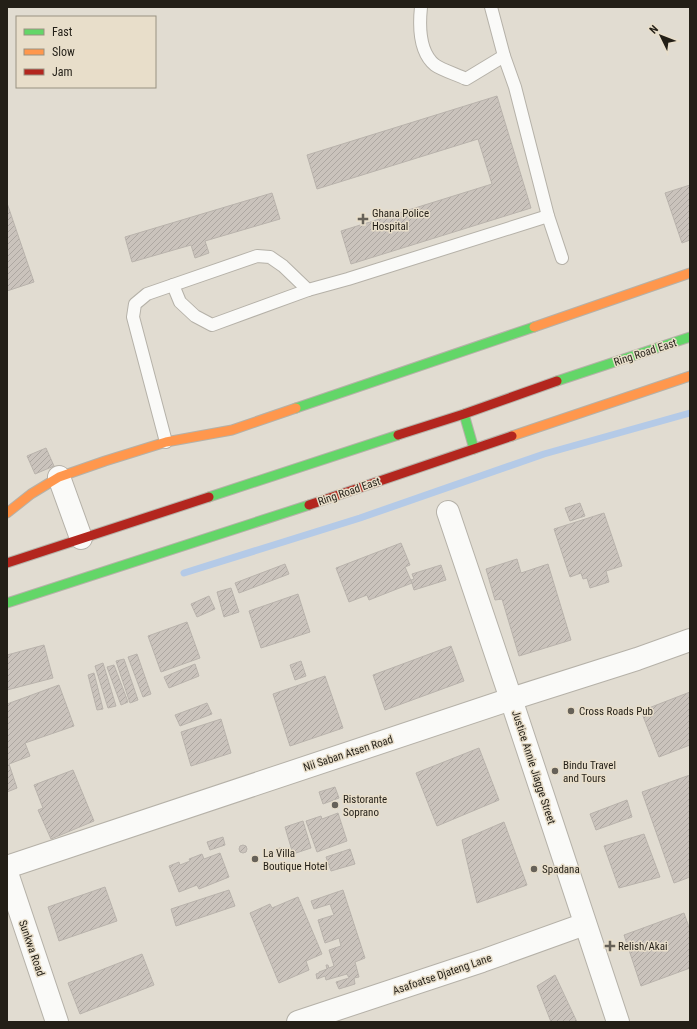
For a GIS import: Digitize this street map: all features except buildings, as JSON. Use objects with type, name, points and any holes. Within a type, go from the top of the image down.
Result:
[{"type":"main road","points":[[7,513],[31,494],[60,477],[166,442],[232,430],[690,273]]},
{"type":"main road","name":"Ring Road East","points":[[7,563],[464,414],[690,337]]},
{"type":"main road","name":"Ring Road East","points":[[7,603],[323,500],[690,376]]},
{"type":"main road","points":[[464,414],[474,449]]},
{"type":"street","points":[[60,477],[81,538]]},
{"type":"street","name":"Justice Annie Jiagge Street","points":[[448,512],[618,1022]]},
{"type":"street","name":"Nii Saban Atsen Road","points":[[7,867],[511,699],[637,659],[690,640]]},
{"type":"street","name":"Sunkwa Road","points":[[7,873],[57,1022]]},
{"type":"street","name":"Asafoatse Djateng Lane","points":[[298,1022],[482,961],[586,924]]},
{"type":"lane","points":[[421,7],[420,32],[423,48],[429,58],[436,65],[466,79],[504,56]]},
{"type":"lane","points":[[491,7],[504,56],[515,87],[548,216],[562,258]]},
{"type":"lane","points":[[173,285],[180,302],[185,307],[195,316],[212,324],[308,290],[348,279],[548,216]]},
{"type":"lane","points":[[166,442],[133,317],[135,304],[147,294],[257,256],[270,257],[283,266],[308,290]]},
{"type":"waterway","points":[[184,573],[360,518],[544,454],[690,413]]},
{"type":"traffic: fast","points":[[296,408],[534,327]]},
{"type":"traffic: fast","points":[[557,381],[690,337]]},
{"type":"traffic: fast","points":[[464,414],[474,449]]},
{"type":"traffic: fast","points":[[209,497],[398,435]]},
{"type":"traffic: fast","points":[[7,603],[309,505]]},
{"type":"traffic: slow","points":[[534,327],[690,273]]},
{"type":"traffic: slow","points":[[512,436],[690,376]]},
{"type":"traffic: slow","points":[[7,513],[31,494],[59,477],[166,442],[232,430],[296,408]]},
{"type":"traffic: jam","points":[[398,435],[464,414],[557,381]]},
{"type":"traffic: jam","points":[[309,505],[512,436]]},
{"type":"traffic: jam","points":[[7,563],[209,497]]},
{"type":"place","name":"Ghana Police Hospital","points":[[363,219]]},
{"type":"place","name":"Cross Roads Pub","points":[[571,711]]},
{"type":"place","name":"Bindu Travel and Tours","points":[[555,771]]},
{"type":"place","name":"Ristorante Soprano","points":[[335,805]]},
{"type":"place","name":"La Villa Boutique Hotel","points":[[255,859]]},
{"type":"place","name":"Spadana","points":[[534,869]]},
{"type":"place","name":"Relish/Akai","points":[[610,946]]}]
